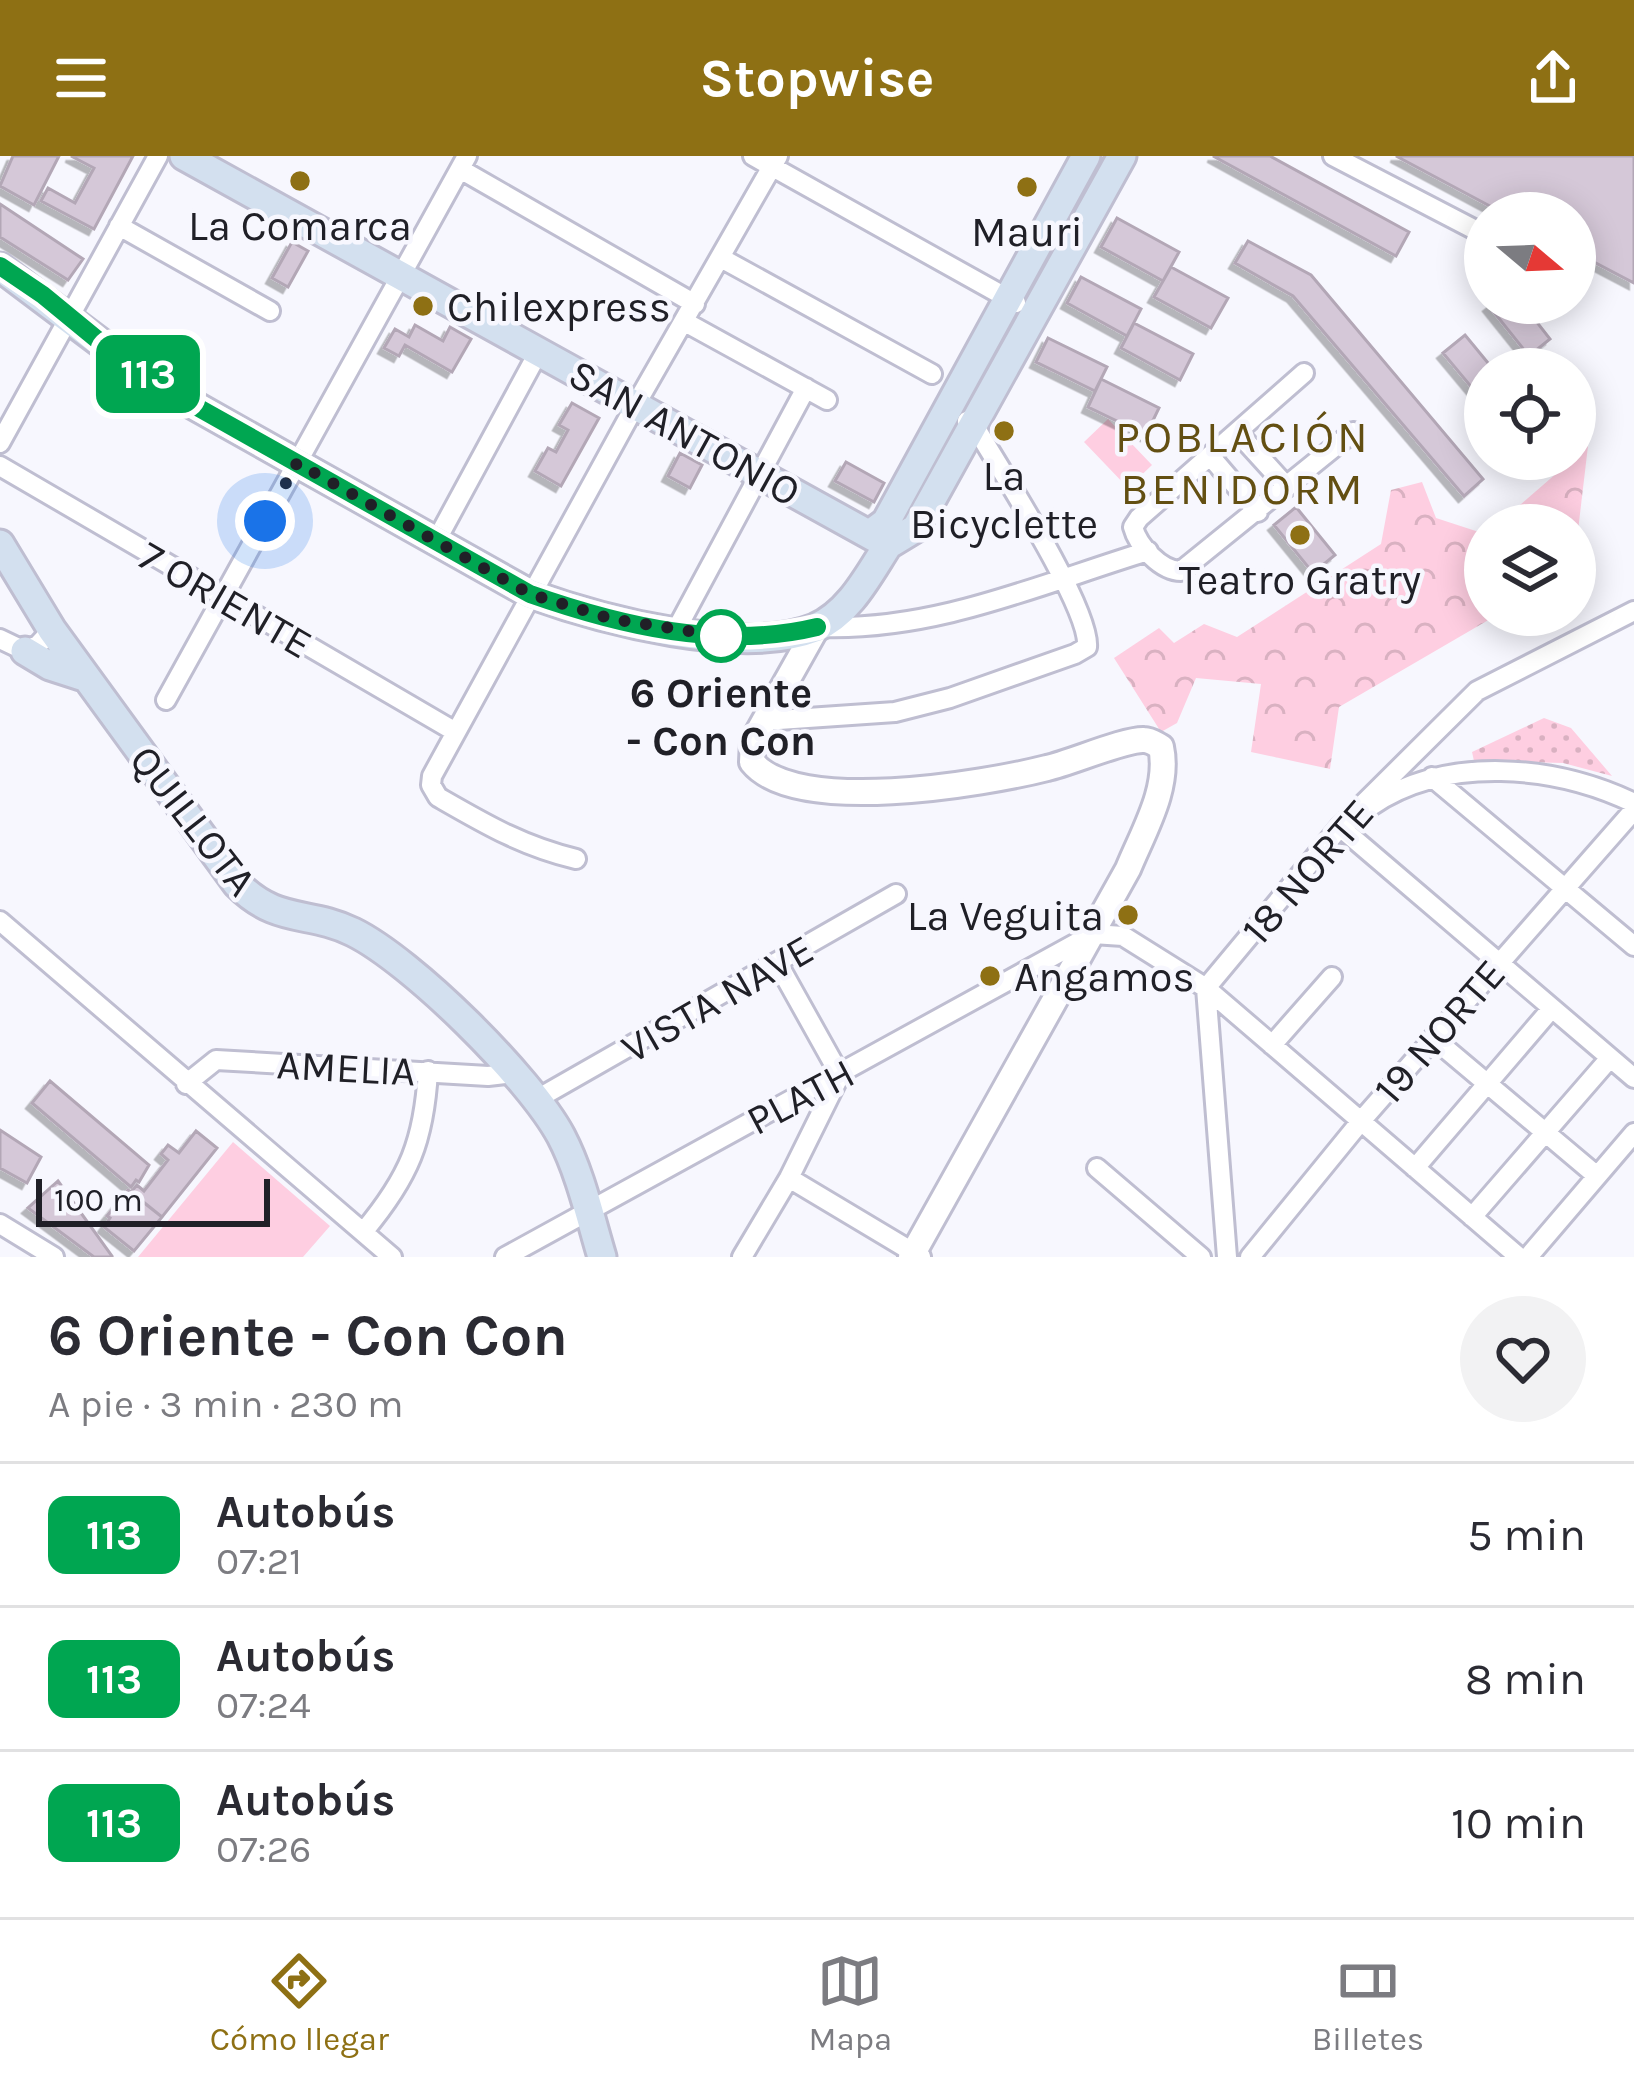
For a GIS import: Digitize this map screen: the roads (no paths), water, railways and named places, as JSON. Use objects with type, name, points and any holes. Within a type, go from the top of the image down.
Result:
[{"type":"main road","name":"SAN ANTONIO","points":[[184,156],[879,539]]},
{"type":"main road","points":[[0,266],[190,403],[530,594],[592,614],[675,632],[785,635],[817,627],[858,591],[886,522],[1086,156]]},
{"type":"main road","points":[[879,539],[916,528],[1121,156]]},
{"type":"main road","name":"QUILLOTA","points":[[0,544],[84,676],[237,884],[272,912],[349,930],[367,940],[428,989],[515,1073],[562,1137],[602,1257]]},
{"type":"main road","points":[[12,645],[50,666],[84,676]]},
{"type":"street","points":[[0,442],[158,156]]},
{"type":"street","points":[[753,156],[776,161],[1010,298],[1032,316]]},
{"type":"street","points":[[1334,156],[1464,224]]},
{"type":"street","points":[[576,859],[530,848],[438,797],[431,781],[530,594],[776,161]]},
{"type":"street","points":[[166,700],[463,163],[827,400]]},
{"type":"street","points":[[119,226],[270,311]]},
{"type":"street","points":[[721,258],[932,374]]},
{"type":"street","points":[[435,543],[538,351]]},
{"type":"street","points":[[1304,373],[1135,522],[1136,537],[1165,568],[1181,571],[1353,432]]},
{"type":"street","points":[[675,632],[806,388]]},
{"type":"street","points":[[764,722],[895,712],[950,698],[1087,646],[1088,634],[1062,577],[974,425],[947,409]]},
{"type":"street","points":[[1238,433],[1287,488]]},
{"type":"street","points":[[1211,457],[1258,512]]},
{"type":"street","name":"7 ORIENTE","points":[[0,466],[454,731]]},
{"type":"street","points":[[789,1178],[915,1255],[1128,869],[1162,777],[1161,747],[1142,740],[1040,770],[940,786],[852,792],[806,788],[763,776],[752,762],[754,741],[817,627],[864,629],[934,616],[1009,598],[1148,551]]},
{"type":"street","name":"18 NORTE","points":[[1206,988],[1340,827],[1477,691],[1634,611]]},
{"type":"street","points":[[12,645],[38,644],[52,630]]},
{"type":"street","points":[[1634,807],[1595,788],[1525,774],[1482,772],[1432,777],[1386,796],[1340,827],[1634,1078]]},
{"type":"street","points":[[1432,777],[1634,946]]},
{"type":"street","name":"19 NORTE","points":[[1250,1257],[1361,1121],[1634,807]]},
{"type":"street","name":"VISTA NAVE","points":[[537,1100],[896,894]]},
{"type":"street","points":[[0,922],[392,1257]]},
{"type":"street","points":[[1093,934],[1123,936],[1206,988],[1524,1257],[1634,1133]]},
{"type":"street","name":"PLATH","points":[[505,1257],[1093,934]]},
{"type":"street","points":[[742,1257],[789,1178],[840,1075],[778,964]]},
{"type":"street","points":[[1272,1045],[1333,977]]},
{"type":"street","points":[[1206,988],[1228,1257]]},
{"type":"street","points":[[1415,1168],[1552,1008]]},
{"type":"street","points":[[1433,1038],[1597,1176]]},
{"type":"street","points":[[1472,1216],[1610,1058]]},
{"type":"street","name":"AMELIA","points":[[186,1084],[216,1060],[488,1076],[515,1073]]},
{"type":"street","points":[[364,1231],[398,1191],[416,1152],[425,1117],[428,1071]]},
{"type":"street","points":[[1097,1168],[1201,1257]]},
{"type":"street","points":[[0,1223],[54,1257]]},
{"type":"place","name":"La Comarca","points":[[300,181]]},
{"type":"place","name":"Mauri","points":[[1027,187]]},
{"type":"place","name":"Chilexpress","points":[[423,306]]},
{"type":"place","name":"La Bicyclette","points":[[1004,431]]},
{"type":"place","name":"Teatro Gratry","points":[[1300,535]]},
{"type":"place","name":"6 Oriente - Con Con","points":[[721,636]]},
{"type":"place","name":"La Veguita","points":[[1128,915]]},
{"type":"place","name":"Angamos","points":[[990,976]]},
{"type":"district","name":"POBLACIÓN BENIDORM","points":[[1243,462]]}]
